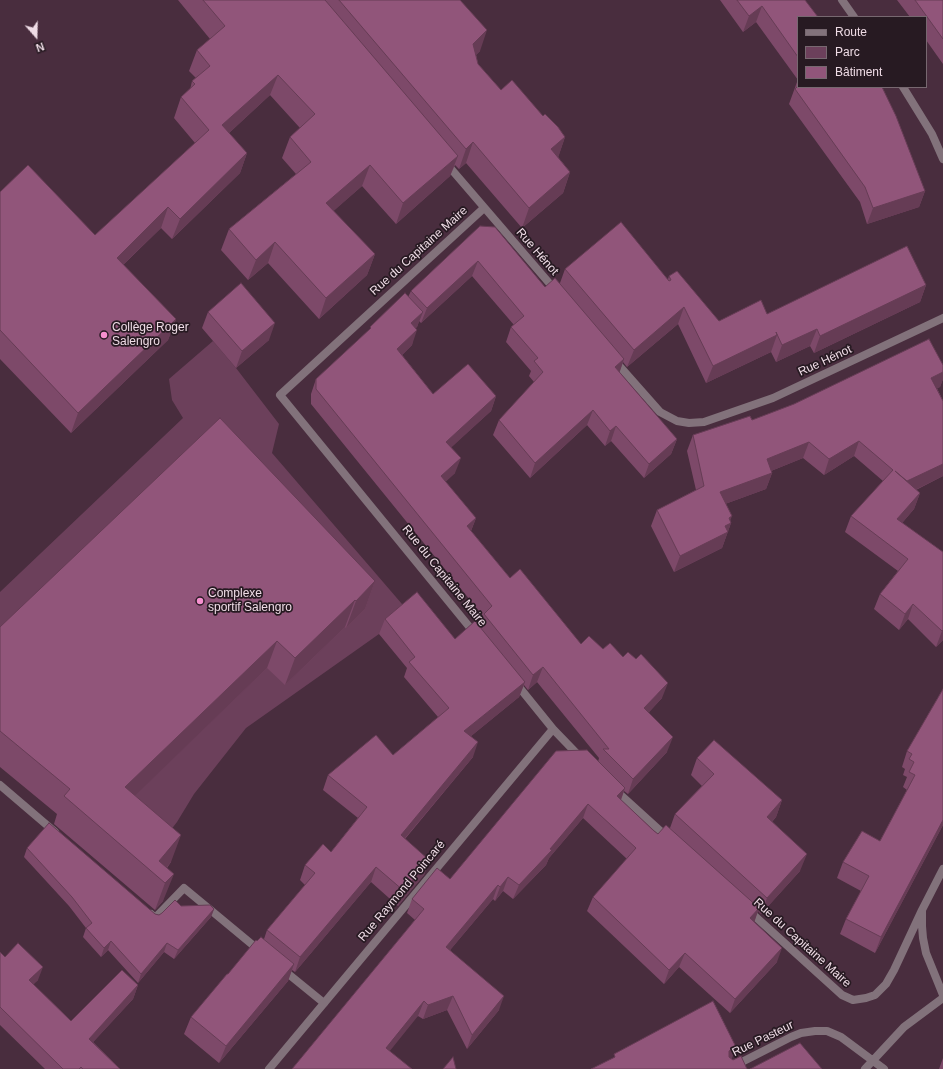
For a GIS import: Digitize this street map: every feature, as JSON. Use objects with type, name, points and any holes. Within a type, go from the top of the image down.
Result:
[{"type":"street","points":[[842,0],[853,16]]},
{"type":"street","points":[[904,88],[932,134],[943,159]]},
{"type":"street","name":"Rue Hénot","points":[[438,154],[562,299]]},
{"type":"street","name":"Rue du Capitaine Maire","points":[[482,642],[280,394],[484,208]]},
{"type":"street","name":"Rue Hénot","points":[[609,354],[660,412],[677,421],[689,423],[704,422],[773,398],[943,318]]},
{"type":"street","points":[[507,673],[553,729],[588,764]]},
{"type":"street","name":"Rue Raymond Poincaré","points":[[269,1069],[553,729]]},
{"type":"street","points":[[605,781],[674,844]]},
{"type":"street","points":[[0,785],[60,836]]},
{"type":"street","points":[[865,1069],[904,1027],[943,997],[926,953],[923,938],[922,910],[943,869]]},
{"type":"street","points":[[143,908],[155,918],[184,888],[324,1003]]},
{"type":"street","name":"Rue du Capitaine Maire","points":[[743,906],[842,995],[853,1000],[875,995],[886,984],[922,910]]},
{"type":"street","name":"Rue Pasteur","points":[[728,1069],[791,1037],[815,1030],[827,1031],[840,1037],[884,1069]]},
{"type":"green space","name":"Complexe sportif Salengro","points":[[213,341],[279,424],[272,453],[408,611],[379,634],[246,728],[194,794],[177,822],[156,849],[0,720],[0,592],[183,418],[172,400],[169,379]]},
{"type":"building","points":[[203,0],[325,0],[458,156],[403,203],[370,165],[326,203],[375,254],[326,298],[275,242],[256,260],[229,229],[311,162],[290,137],[315,114],[278,75],[222,125],[247,153],[180,219],[168,207],[117,258],[176,319],[78,413],[0,330],[0,192],[28,165],[95,235],[209,130],[181,97],[195,84],[192,81],[210,66],[197,50],[225,26]]},
{"type":"building","points":[[339,0],[460,0],[487,30],[473,44],[478,64],[501,90],[512,80],[543,116],[545,114],[558,127],[565,137],[551,149],[570,172],[529,208],[473,142],[466,149]]},
{"type":"building","points":[[737,0],[805,0],[817,16],[797,16],[797,56],[762,6],[749,16]]},
{"type":"building","points":[[915,0],[943,0],[943,39],[927,16]]},
{"type":"building","points":[[797,87],[882,88],[896,116],[925,191],[873,208],[865,187],[795,89]]},
{"type":"building","points":[[621,222],[669,281],[671,280],[669,276],[677,271],[719,321],[761,300],[767,314],[907,246],[926,285],[820,336],[817,329],[782,345],[776,332],[777,335],[713,366],[684,307],[634,350],[565,269]]},
{"type":"building","points":[[480,226],[495,227],[545,287],[555,278],[624,359],[615,367],[677,439],[649,464],[616,426],[610,431],[593,410],[535,463],[499,420],[543,372],[534,361],[538,358],[511,327],[524,316],[478,261],[427,308],[411,291]]},
{"type":"building","points":[[241,283],[275,323],[242,351],[208,312]]},
{"type":"building","points":[[405,293],[423,312],[411,323],[417,330],[397,349],[433,394],[468,364],[496,396],[446,442],[461,458],[441,476],[476,518],[467,526],[510,578],[520,569],[581,644],[589,636],[603,649],[610,643],[623,657],[628,652],[636,659],[641,654],[668,683],[644,708],[673,737],[633,779],[603,749],[609,749],[543,667],[533,675],[484,614],[492,606],[316,389],[316,379],[371,328],[370,327]]},
{"type":"building","points":[[929,339],[943,365],[943,372],[931,378],[943,401],[943,464],[907,481],[895,471],[920,493],[897,519],[943,552],[942,631],[913,604],[905,614],[880,594],[908,559],[851,516],[893,470],[859,441],[829,459],[809,442],[767,459],[772,473],[720,492],[732,516],[729,518],[731,523],[725,526],[728,532],[680,556],[657,510],[704,486],[693,435],[750,416],[752,420],[794,404]]},
{"type":"building","name":"Complexe sportif Salengro","points":[[220,418],[375,581],[356,601],[355,600],[295,658],[277,641],[125,787],[181,835],[159,861],[174,874],[165,883],[64,796],[70,789],[0,731],[0,627]]},
{"type":"building","points":[[417,592],[455,639],[475,621],[525,682],[464,731],[478,742],[401,835],[429,860],[404,891],[376,867],[300,957],[267,930],[315,873],[305,865],[323,844],[331,852],[367,807],[328,775],[376,735],[393,755],[449,708],[409,662],[415,657],[385,619]]},
{"type":"building","points":[[943,689],[943,820],[881,937],[846,919],[869,876],[843,862],[862,831],[880,841],[915,775],[909,772],[914,762],[909,759],[912,754],[907,751]]},
{"type":"building","points":[[714,740],[782,800],[767,817],[807,854],[767,898],[675,814],[714,774],[697,758]]},
{"type":"building","points":[[587,750],[625,788],[617,796],[654,831],[658,834],[666,825],[759,908],[750,918],[782,948],[735,999],[685,953],[669,970],[593,897],[636,848],[588,804],[550,849],[552,850],[519,885],[508,877],[500,887],[498,885],[446,947],[504,996],[472,1035],[453,996],[428,1005],[424,1001],[386,1048],[412,1069],[292,1069],[424,909],[412,899],[437,868],[450,879],[556,751]]},
{"type":"building","points":[[49,823],[155,914],[159,915],[162,913],[175,900],[181,906],[210,905],[214,909],[178,950],[167,943],[141,974],[111,941],[104,948],[86,928],[92,923],[72,897],[27,848]]},
{"type":"building","points":[[261,937],[294,964],[226,1046],[191,1017],[256,940],[257,941]]},
{"type":"building","points":[[18,943],[43,967],[29,980],[71,1021],[122,970],[138,985],[89,1039],[120,1069],[83,1069],[81,1067],[79,1069],[63,1069],[0,1007],[0,952],[5,957]]},
{"type":"building","points":[[713,1001],[736,1047],[729,1051],[729,1057],[733,1060],[741,1056],[747,1069],[591,1069],[615,1057],[614,1054]]},
{"type":"building","points":[[800,1043],[822,1069],[750,1069]]},
{"type":"building","points":[[453,1057],[456,1069],[443,1069]]},
{"type":"place","name":"Collège Roger Salengro","points":[[104,335]]},
{"type":"place","name":"Complexe sportif Salengro","points":[[200,601]]}]
